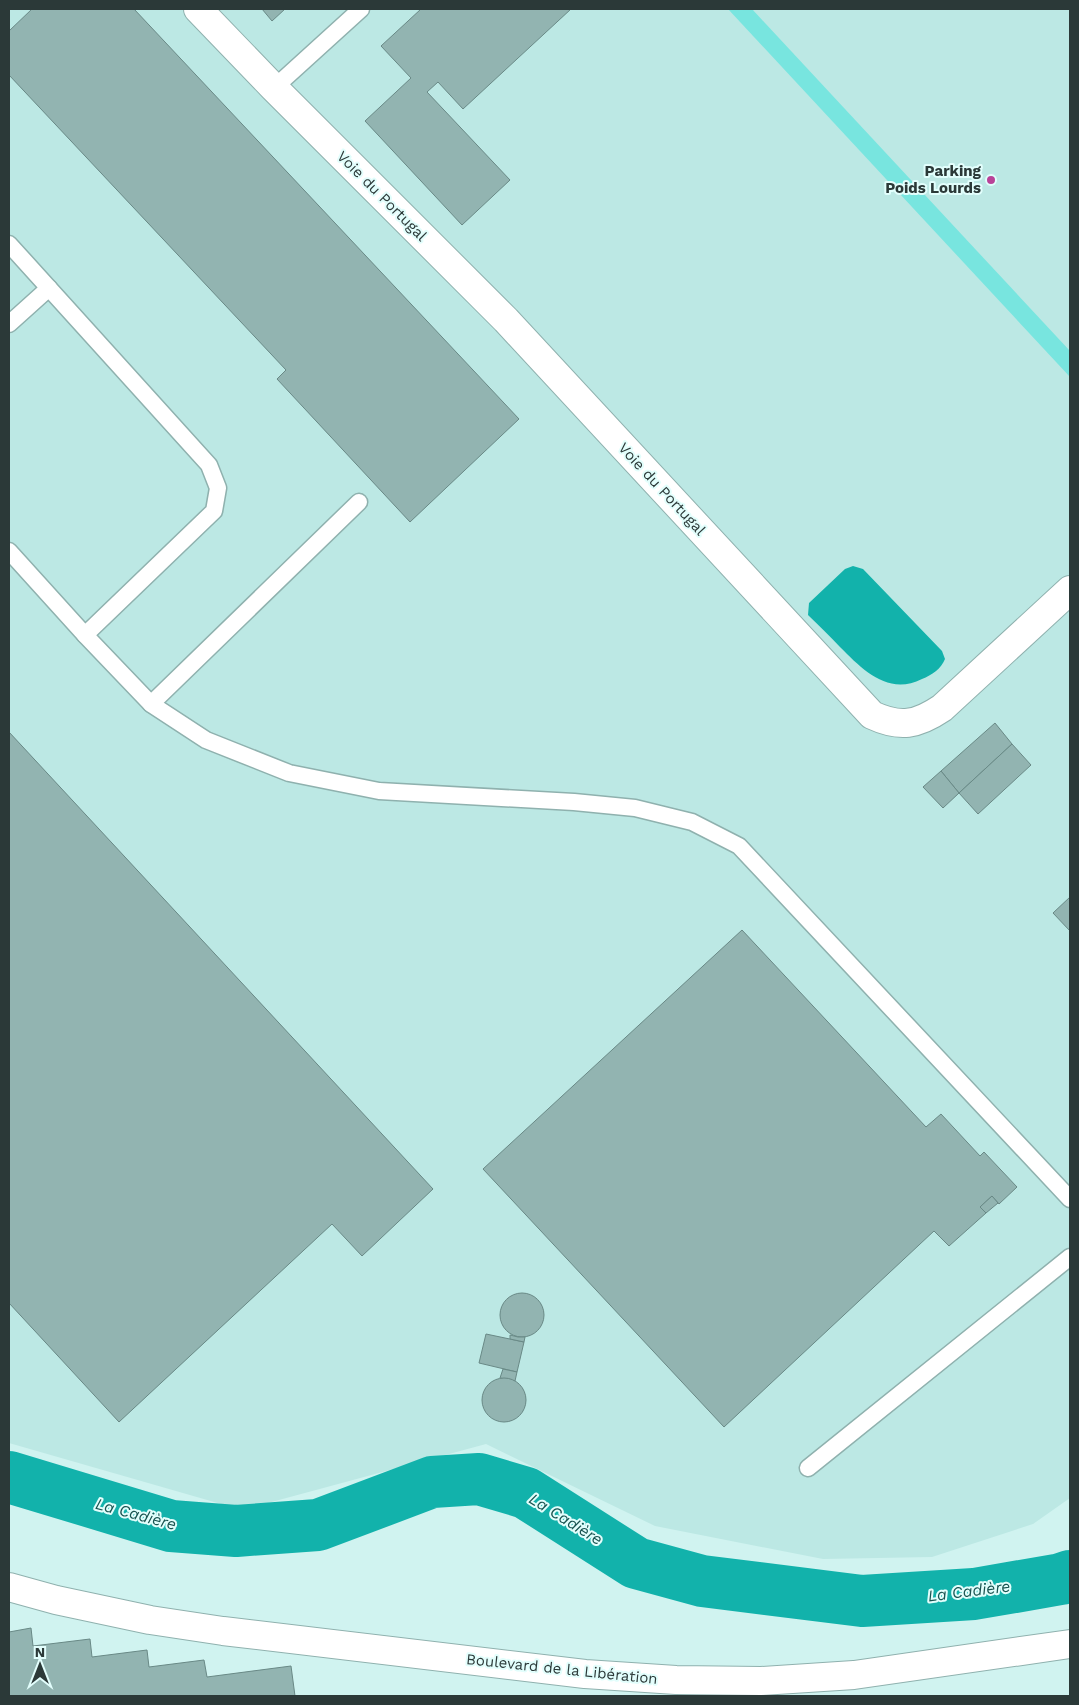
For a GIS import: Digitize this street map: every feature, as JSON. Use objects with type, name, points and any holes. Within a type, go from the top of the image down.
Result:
[{"type":"street","name":"Voie du Portugal","points":[[198,9],[274,88],[506,320],[872,715],[889,723],[908,723],[926,718],[942,708],[1070,590]]},
{"type":"street","name":"Boulevard de la Libération","points":[[9,1587],[56,1600]]},
{"type":"street","name":"Boulevard de la Libération","points":[[9,1592],[150,1620],[223,1631],[585,1674],[676,1680],[763,1689],[854,1674],[1070,1644]]},
{"type":"lane","points":[[274,88],[361,9]]},
{"type":"lane","points":[[9,244],[209,465],[218,488],[214,511],[85,634]]},
{"type":"lane","points":[[9,324],[49,288]]},
{"type":"lane","points":[[151,704],[360,502]]},
{"type":"lane","points":[[9,551],[151,704],[206,740],[289,773],[379,791],[574,802],[635,808],[692,822],[739,846],[1070,1199]]},
{"type":"lane","points":[[808,1468],[1070,1256]]},
{"type":"shaded area","points":[[9,9],[1070,9],[1070,1498],[1033,1524],[932,1557],[823,1559],[655,1526],[486,1444],[242,1510],[9,1443]]},
{"type":"shaded area","points":[[728,9],[752,9],[1070,351],[1070,377]]},
{"type":"shaded area","points":[[853,566],[863,569],[942,651],[945,659],[936,671],[910,683],[898,684],[877,678],[858,664],[808,615],[809,603],[845,569]]},
{"type":"building","points":[[32,9],[134,9],[519,419],[410,522],[277,379],[286,370],[9,75],[9,31]]},
{"type":"building","points":[[262,9],[285,9],[272,21]]},
{"type":"building","points":[[421,9],[571,9],[463,109],[438,82],[427,92],[510,180],[462,225],[365,121],[411,78],[381,46]]},
{"type":"building","points":[[995,723],[1012,744],[959,793],[941,771]]},
{"type":"building","points":[[9,732],[433,1189],[362,1256],[332,1224],[119,1422],[9,1303]]},
{"type":"building","points":[[1012,744],[1031,765],[978,814],[959,793]]},
{"type":"building","points":[[941,771],[959,793],[943,808],[923,787]]},
{"type":"building","points":[[1070,897],[1070,931],[1053,913]]},
{"type":"building","points":[[742,930],[926,1127],[941,1114],[980,1156],[984,1152],[1017,1187],[999,1204],[992,1196],[980,1207],[986,1213],[949,1246],[934,1231],[724,1427],[483,1169]]},
{"type":"building","points":[[992,1196],[998,1203],[986,1213],[980,1207]]},
{"type":"building","points":[[526,1293],[538,1299],[543,1306],[543,1324],[538,1331],[531,1336],[518,1337],[510,1334],[503,1327],[500,1311],[503,1303],[510,1296]]},
{"type":"building","points":[[486,1334],[524,1342],[517,1372],[479,1363]]},
{"type":"building","points":[[510,1335],[525,1337],[524,1342],[510,1339]]},
{"type":"building","points":[[503,1369],[517,1372],[515,1381],[500,1378]]},
{"type":"building","points":[[508,1378],[520,1384],[525,1391],[525,1409],[520,1416],[513,1421],[500,1422],[492,1419],[485,1412],[482,1396],[485,1388],[492,1381]]},
{"type":"building","points":[[31,1628],[33,1646],[90,1639],[92,1657],[147,1650],[149,1667],[204,1660],[207,1677],[291,1666],[295,1696],[9,1696],[9,1632]]},
{"type":"waterway","name":"La Cadière","points":[[9,1477],[171,1526],[236,1531],[318,1525],[432,1482],[479,1479],[526,1493],[636,1563],[702,1581],[862,1601],[974,1594],[1070,1576]]},
{"type":"place","name":"Parking Poids Lourds","points":[[991,180]]}]
